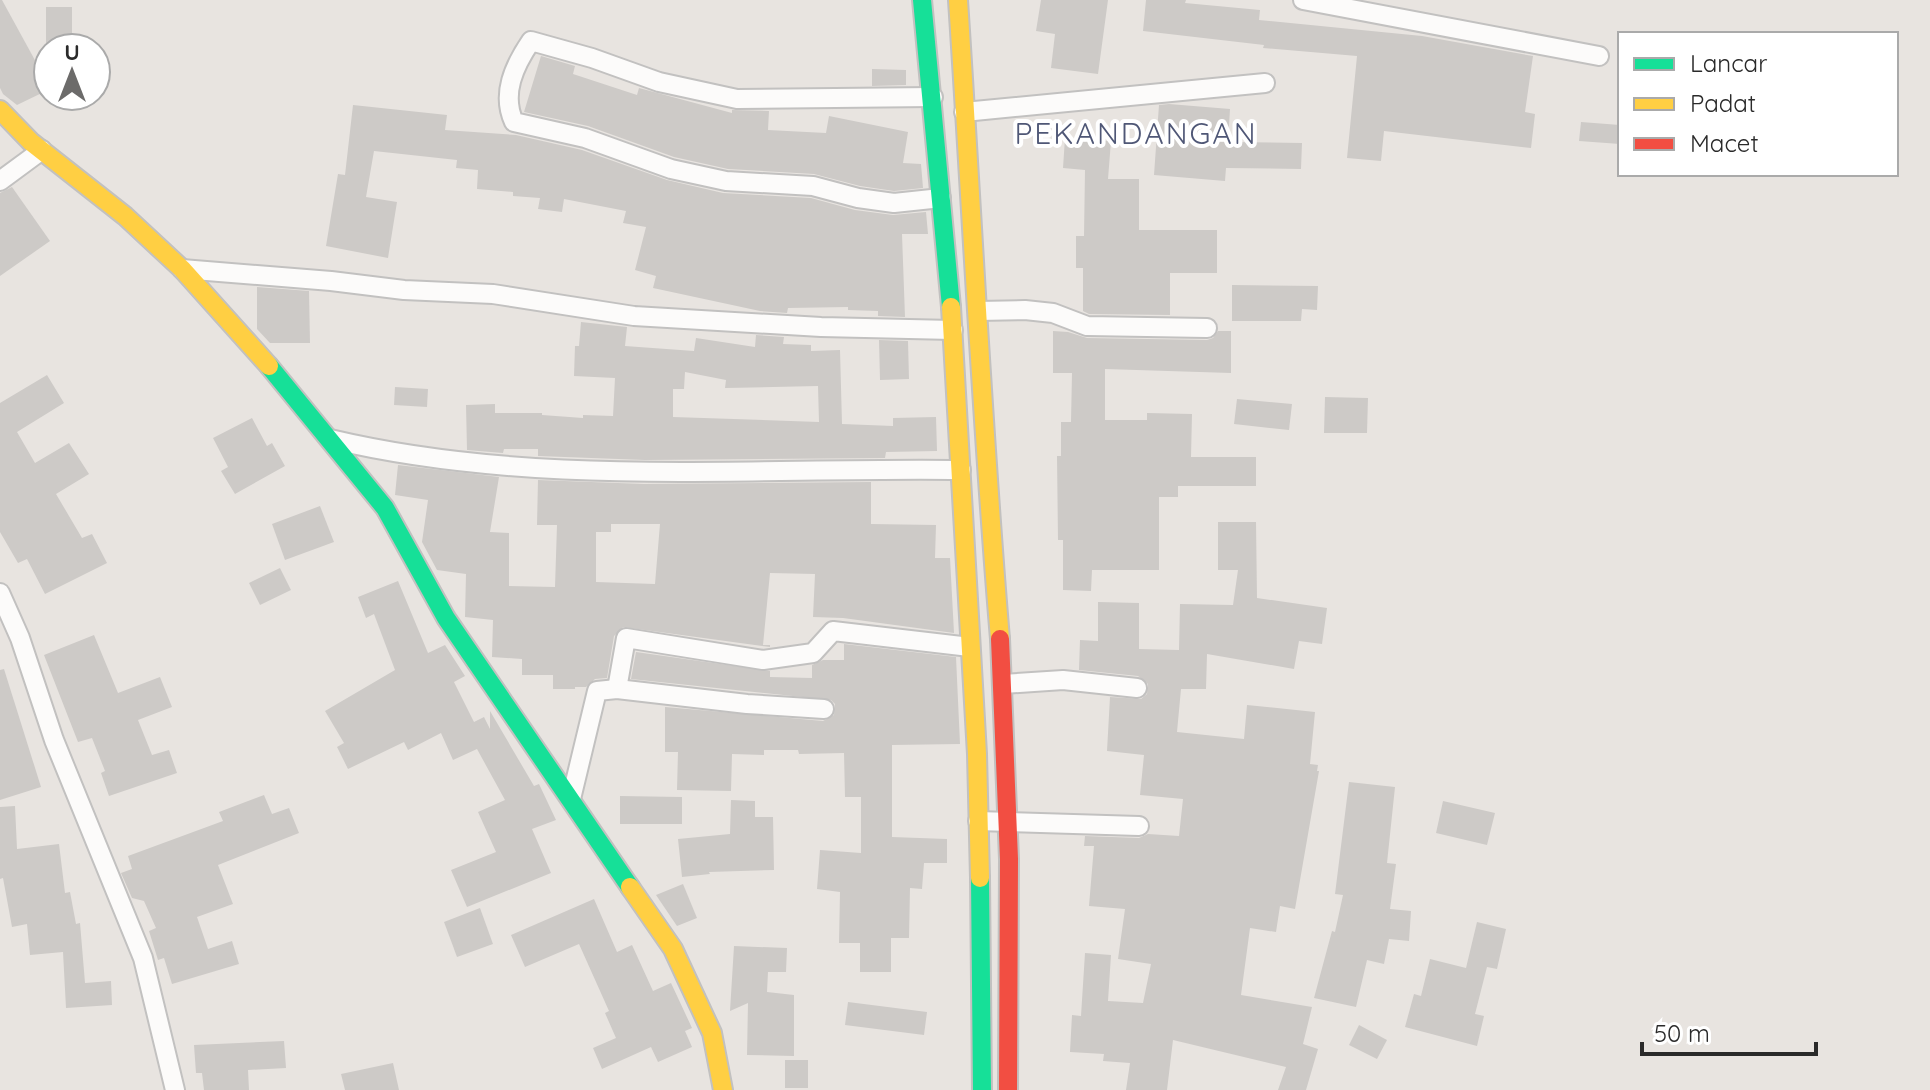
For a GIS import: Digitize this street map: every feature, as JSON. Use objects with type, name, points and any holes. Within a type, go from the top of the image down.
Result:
[{"type":"main road","points":[[922,0],[933,97],[947,331],[961,470],[978,821],[983,969],[982,1090]]},
{"type":"main road","points":[[958,0],[964,112],[983,311],[987,490],[1011,683],[1008,1090]]},
{"type":"main road","points":[[0,110],[42,150],[125,216],[182,269],[278,376],[385,508],[446,618],[673,949],[712,1033],[723,1090]]},
{"type":"street","points":[[1303,0],[1599,56]]},
{"type":"street","points":[[933,97],[737,99],[659,82],[592,58],[531,41],[516,63],[507,106],[514,122],[585,138],[671,169],[726,181],[813,186],[858,198],[894,203],[941,198]]},
{"type":"street","points":[[964,112],[1265,83]]},
{"type":"street","points":[[0,181],[42,150]]},
{"type":"street","points":[[182,269],[404,290],[493,294],[634,316],[947,331]]},
{"type":"street","points":[[983,311],[1053,313],[1087,326],[1207,328]]},
{"type":"street","points":[[330,439],[381,451],[507,466],[668,472],[961,470]]},
{"type":"street","points":[[0,593],[20,638],[54,740],[143,958],[175,1090]]},
{"type":"street","points":[[617,689],[626,638],[763,660],[813,653],[833,631],[970,647]]},
{"type":"street","points":[[1011,683],[1063,680],[1137,688]]},
{"type":"street","points":[[571,799],[597,691],[617,689],[747,704],[824,709]]},
{"type":"street","points":[[978,821],[1139,826]]},
{"type":"building","points":[[2,0],[32,55],[32,98],[17,105],[0,88]]},
{"type":"building","points":[[1041,0],[1108,0],[1098,74],[1051,68],[1055,34],[1036,31]]},
{"type":"building","points":[[1146,0],[1186,0],[1185,3],[1260,10],[1259,20],[1422,36],[1533,56],[1525,112],[1535,114],[1531,148],[1384,131],[1381,161],[1347,158],[1357,56],[1263,48],[1264,45],[1143,31]]},
{"type":"building","points":[[46,7],[72,7],[72,32],[46,32]]},
{"type":"building","points":[[541,56],[575,66],[573,74],[637,95],[639,88],[732,113],[732,110],[769,111],[768,130],[826,133],[829,116],[908,132],[903,163],[921,164],[923,188],[894,191],[814,174],[728,169],[674,157],[588,126],[524,112]]},
{"type":"building","points":[[872,69],[906,70],[906,85],[872,86]]},
{"type":"building","points":[[353,105],[447,115],[445,130],[516,135],[582,150],[667,180],[723,193],[811,198],[855,210],[893,215],[926,212],[928,234],[902,234],[905,317],[878,316],[878,311],[848,310],[848,307],[788,308],[787,313],[760,311],[653,288],[656,276],[635,270],[646,227],[623,223],[626,211],[564,199],[562,212],[538,209],[540,198],[477,189],[478,170],[456,168],[457,160],[374,151],[366,197],[397,202],[388,258],[326,246],[338,174],[345,175]]},
{"type":"building","points":[[1159,105],[1230,109],[1228,142],[1302,143],[1301,169],[1226,168],[1225,181],[1154,175]]},
{"type":"building","points":[[1581,122],[1618,125],[1618,144],[1579,141]]},
{"type":"building","points":[[1065,138],[1111,141],[1108,179],[1139,179],[1139,230],[1217,230],[1217,273],[1170,273],[1170,315],[1089,314],[1083,311],[1083,268],[1076,268],[1076,236],[1084,236],[1085,170],[1063,168]]},
{"type":"building","points":[[12,187],[50,241],[0,276],[0,193]]},
{"type":"building","points":[[1232,285],[1318,286],[1317,310],[1302,309],[1301,321],[1232,321]]},
{"type":"building","points":[[257,287],[309,291],[310,343],[270,343],[257,329]]},
{"type":"building","points":[[581,322],[627,327],[625,346],[694,351],[696,338],[755,347],[756,335],[784,337],[783,344],[811,345],[811,351],[840,350],[842,424],[893,426],[893,418],[936,417],[937,451],[886,452],[885,458],[645,460],[538,456],[538,449],[504,449],[503,453],[467,450],[466,405],[495,404],[495,413],[542,413],[583,418],[583,415],[613,416],[615,378],[574,376],[575,346],[579,346]],"holes":[[[685,372],[726,380],[725,388],[818,386],[819,422],[673,417],[673,389],[684,389]]]},
{"type":"building","points":[[1053,331],[1087,338],[1207,340],[1218,331],[1231,331],[1231,373],[1105,369],[1105,420],[1147,420],[1147,413],[1192,414],[1191,457],[1256,457],[1256,486],[1178,486],[1178,497],[1159,497],[1159,570],[1092,570],[1091,591],[1063,590],[1063,540],[1058,540],[1057,456],[1061,456],[1061,422],[1071,422],[1072,373],[1053,373]]},
{"type":"building","points":[[879,340],[908,341],[909,379],[880,380]]},
{"type":"building","points":[[47,375],[64,403],[17,432],[35,463],[69,443],[89,474],[56,494],[82,538],[92,534],[107,563],[45,594],[27,559],[18,563],[0,532],[0,403]]},
{"type":"building","points":[[395,387],[428,389],[427,407],[394,405]]},
{"type":"building","points":[[1325,397],[1368,398],[1367,433],[1324,433]]},
{"type":"building","points":[[1237,399],[1292,404],[1289,430],[1234,424]]},
{"type":"building","points":[[252,418],[267,446],[272,443],[285,466],[235,494],[221,471],[228,467],[213,438]]},
{"type":"building","points":[[398,465],[499,477],[490,532],[509,533],[509,586],[555,587],[557,525],[537,525],[538,480],[644,484],[871,482],[871,524],[936,525],[935,558],[950,558],[954,633],[813,617],[815,574],[770,573],[763,645],[770,647],[623,627],[614,636],[607,678],[595,679],[586,687],[553,689],[553,675],[522,675],[522,659],[492,657],[493,620],[465,617],[466,574],[437,570],[422,542],[428,500],[395,495]],"holes":[[[611,524],[660,524],[655,584],[596,582],[596,532],[611,532]]]},
{"type":"building","points":[[320,506],[334,542],[285,560],[272,524]]},
{"type":"building","points":[[1218,522],[1256,522],[1257,598],[1327,608],[1322,644],[1299,641],[1294,669],[1207,654],[1206,689],[1181,689],[1177,732],[1244,739],[1247,705],[1315,712],[1310,764],[1318,765],[1319,771],[1295,909],[1280,906],[1276,932],[1250,928],[1241,995],[1312,1007],[1303,1044],[1318,1049],[1306,1090],[1278,1090],[1286,1067],[1173,1040],[1167,1090],[1126,1090],[1130,1063],[1103,1061],[1104,1054],[1070,1052],[1072,1015],[1081,1016],[1085,953],[1111,955],[1108,1001],[1143,1003],[1151,964],[1118,959],[1125,909],[1089,906],[1094,846],[1084,846],[1085,836],[1179,836],[1183,799],[1140,795],[1144,755],[1107,751],[1110,697],[1141,699],[1147,694],[1148,684],[1138,676],[1079,670],[1080,640],[1098,641],[1098,602],[1139,603],[1139,649],[1179,650],[1180,604],[1233,605],[1238,570],[1218,570]]},
{"type":"building","points":[[280,568],[291,590],[260,605],[249,583]]},
{"type":"building","points":[[398,581],[428,653],[445,645],[465,676],[454,682],[474,722],[484,717],[490,729],[490,711],[534,786],[539,784],[556,820],[532,829],[551,873],[467,907],[451,870],[496,852],[478,812],[505,800],[477,749],[453,760],[441,733],[408,750],[404,742],[348,769],[337,747],[344,743],[325,711],[395,670],[374,614],[366,618],[358,597]]},
{"type":"building","points":[[94,635],[118,693],[160,677],[172,707],[138,720],[152,755],[169,750],[177,773],[109,796],[101,773],[105,771],[92,738],[78,742],[44,655]]},
{"type":"building","points":[[844,644],[956,657],[960,744],[892,745],[892,837],[947,839],[947,863],[924,863],[922,889],[910,888],[909,938],[891,938],[891,972],[860,972],[860,943],[839,943],[840,892],[817,889],[820,850],[861,853],[861,797],[845,797],[844,753],[799,754],[798,750],[764,750],[764,755],[732,754],[731,791],[677,790],[678,752],[665,752],[665,707],[823,721],[834,715],[835,704],[831,700],[631,679],[636,652],[770,671],[770,677],[812,678],[812,665],[823,660],[844,660]]},
{"type":"building","points":[[4,669],[41,787],[0,800],[0,670]]},
{"type":"building","points":[[1349,782],[1395,787],[1387,863],[1396,864],[1390,909],[1411,911],[1409,941],[1389,939],[1384,964],[1367,960],[1356,1007],[1314,998],[1343,895],[1335,894]]},
{"type":"building","points":[[264,795],[272,814],[289,808],[299,833],[218,865],[233,904],[197,917],[208,949],[232,941],[239,964],[172,984],[164,958],[158,960],[149,931],[156,928],[144,901],[132,898],[121,873],[132,869],[128,856],[223,821],[219,812]]},
{"type":"building","points":[[620,796],[682,797],[682,824],[620,824]]},
{"type":"building","points":[[731,800],[755,801],[755,817],[773,817],[774,870],[709,872],[682,877],[678,839],[730,834]]},
{"type":"building","points":[[1443,801],[1495,813],[1487,845],[1436,833]]},
{"type":"building","points":[[15,806],[17,849],[59,844],[65,893],[70,892],[76,924],[80,923],[85,983],[111,981],[112,1005],[66,1008],[63,952],[30,955],[27,924],[12,927],[3,878],[0,879],[0,807]]},
{"type":"building","points":[[683,884],[697,918],[677,926],[656,895]]},
{"type":"building","points":[[594,899],[617,952],[632,945],[653,991],[671,983],[692,1028],[685,1031],[692,1047],[658,1062],[651,1047],[602,1069],[593,1048],[616,1038],[605,1013],[609,1011],[579,944],[525,967],[511,935]]},
{"type":"building","points":[[480,908],[493,944],[457,957],[444,922]]},
{"type":"building","points":[[1477,922],[1506,929],[1497,969],[1487,967],[1475,1014],[1484,1016],[1477,1046],[1405,1027],[1414,994],[1421,996],[1430,959],[1466,968]]},
{"type":"building","points":[[734,946],[787,948],[786,972],[768,972],[767,992],[794,995],[794,1056],[747,1055],[748,1003],[730,1011]]},
{"type":"building","points":[[848,1002],[927,1012],[924,1035],[845,1025]]},
{"type":"building","points":[[1359,1025],[1387,1040],[1377,1059],[1349,1045]]},
{"type":"building","points":[[284,1041],[286,1068],[248,1070],[249,1090],[204,1090],[202,1073],[196,1073],[194,1045]]},
{"type":"building","points":[[785,1060],[808,1060],[808,1088],[785,1088]]},
{"type":"building","points":[[393,1063],[399,1090],[345,1090],[341,1074]]},
{"type":"traffic: fast","points":[[922,0],[951,307]]},
{"type":"traffic: fast","points":[[269,366],[385,508],[446,618],[630,887]]},
{"type":"traffic: fast","points":[[980,878],[982,1090]]},
{"type":"traffic: slow","points":[[958,0],[1000,639]]},
{"type":"traffic: slow","points":[[0,110],[31,142],[125,216],[182,269],[269,366]]},
{"type":"traffic: slow","points":[[951,307],[977,754],[980,878]]},
{"type":"traffic: slow","points":[[630,887],[673,949],[712,1033],[723,1090]]},
{"type":"traffic: jam","points":[[1000,639],[1009,859],[1008,1090]]},
{"type":"district","name":"PEKANDANGAN","points":[[1136,134]]}]
